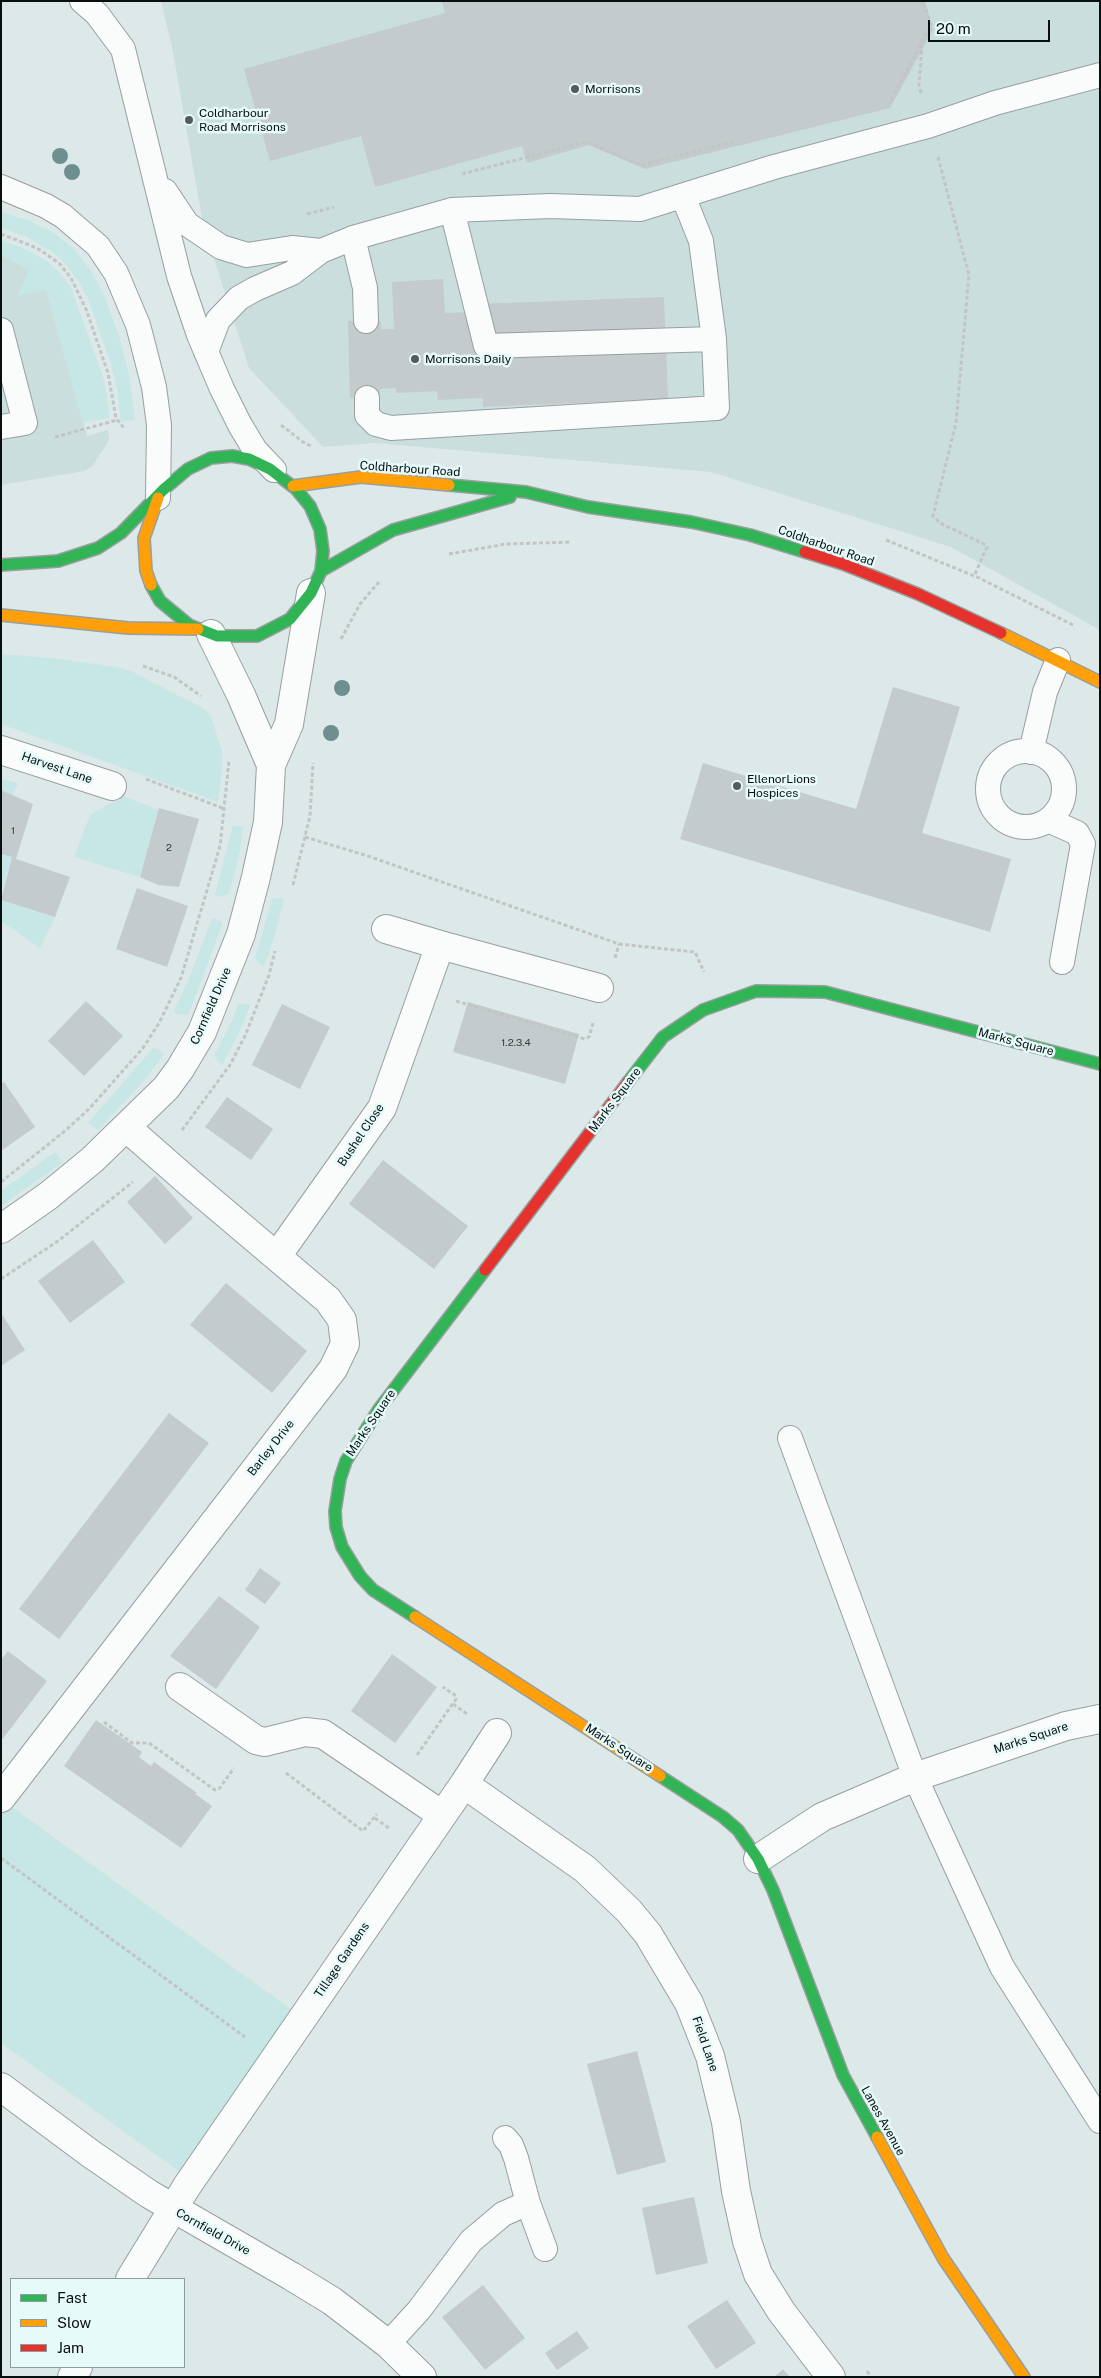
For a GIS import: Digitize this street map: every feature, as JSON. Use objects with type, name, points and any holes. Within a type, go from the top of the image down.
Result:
[{"type":"street","name":"Coldharbour Road","points":[[204,632],[165,608],[153,590],[148,579],[145,564],[144,538],[158,498],[163,490],[180,476],[211,458],[232,456],[244,458],[264,466],[286,480],[310,506],[320,529],[323,551],[316,582]]},
{"type":"street","name":"Coldharbour Road","points":[[286,480],[361,477],[526,492],[588,507],[691,522],[800,549],[918,594],[1058,660],[1100,682]]},
{"type":"street","name":"Coldharbour Road","points":[[1,615],[128,628],[204,632],[250,638],[267,633],[290,619],[316,582],[393,530],[526,492]]},
{"type":"street","name":"Coldharbour Road","points":[[1,565],[38,564],[81,555],[114,538],[158,498]]},
{"type":"street","name":"Cornfield Drive","points":[[1,1229],[65,1183],[127,1128],[166,1088],[180,1069],[202,1032],[226,976],[256,877],[268,822],[271,765],[289,724],[316,582]]},
{"type":"street","name":"Cornfield Drive","points":[[204,632],[241,695],[271,765]]},
{"type":"street","name":"Harvest Lane","points":[[1,750],[112,786]]},
{"type":"street","points":[[386,929],[599,988]]},
{"type":"street","name":"Bushel Close","points":[[277,1256],[382,1108],[440,945]]},
{"type":"street","name":"Marks Square","points":[[1100,1064],[825,992],[756,991],[702,1010],[663,1037],[379,1409],[354,1445],[342,1470],[336,1504],[336,1527],[339,1539],[364,1582],[373,1590],[724,1817],[738,1830],[758,1859],[822,1816],[915,1777],[1066,1726],[1100,1719]]},
{"type":"street","name":"Barley Drive","points":[[1,1798],[333,1369],[342,1354],[345,1344],[345,1329],[336,1311],[322,1295],[221,1211],[127,1128]]},
{"type":"street","points":[[180,1687],[256,1740],[265,1742],[305,1732],[324,1734],[442,1815]]},
{"type":"street","name":"Tillage Gardens","points":[[131,2278],[187,2186],[464,1784],[496,1733]]},
{"type":"street","name":"Field Lane","points":[[464,1784],[602,1884],[643,1928],[662,1957],[689,2003],[710,2056],[726,2122],[736,2191],[747,2241],[758,2274],[781,2311],[831,2377]]},
{"type":"street","name":"Lanes Avenue","points":[[758,1859],[773,1890],[843,2076],[943,2258],[1024,2377]]},
{"type":"street","name":"Cornfield Drive","points":[[1,2087],[91,2154],[172,2209],[332,2301],[388,2344],[422,2377]]},
{"type":"lane","points":[[95,5],[118,39],[126,56],[179,276],[206,352],[222,390],[245,434],[260,457],[286,480]]},
{"type":"lane","points":[[206,352],[218,320],[239,298],[254,289],[292,273],[321,251],[353,238],[452,210],[550,206],[640,209],[774,167],[928,126],[995,103],[1100,75]]},
{"type":"lane","points":[[151,165],[181,218],[201,235],[221,247],[251,255],[292,248],[321,251]]},
{"type":"lane","points":[[1,187],[39,202],[63,216],[98,246],[116,273],[138,325],[154,387],[159,432],[158,498]]},
{"type":"lane","points":[[367,398],[367,414],[376,424],[391,428],[718,408],[714,339],[701,241],[683,196]]},
{"type":"lane","points":[[452,210],[486,346],[714,339]]},
{"type":"lane","points":[[353,238],[365,288],[366,321]]},
{"type":"lane","points":[[1,330],[24,423],[1,427]]},
{"type":"lane","points":[[1031,752],[1045,692],[1058,660]]},
{"type":"lane","points":[[1019,752],[1044,755],[1054,763],[1061,774],[1064,786],[1063,799],[1057,811],[1048,820],[1037,826],[1025,828],[1013,825],[1002,819],[994,810],[988,798],[991,774],[998,764],[1008,756],[1019,752]]},
{"type":"lane","points":[[1048,820],[1100,840]]},
{"type":"lane","points":[[1062,962],[1083,844],[1078,833]]},
{"type":"lane","points":[[790,1438],[915,1777],[1002,1967],[1100,2120]]},
{"type":"lane","points":[[505,2138],[511,2145],[516,2158],[528,2203],[545,2249]]},
{"type":"lane","points":[[388,2344],[419,2310],[471,2241],[503,2214],[528,2203]]},
{"type":"path","points":[[890,102],[931,25],[924,1]]},
{"type":"path","points":[[922,42],[919,86],[928,126],[969,275],[956,423],[933,516],[940,523],[986,545],[987,548],[974,576],[1075,626]]},
{"type":"path","points":[[454,176],[586,142],[641,165],[737,141]]},
{"type":"path","points":[[305,214],[341,205]]},
{"type":"path","points":[[1,234],[37,248],[58,263],[71,278],[83,302],[108,373],[117,420],[126,430],[127,435]]},
{"type":"path","points":[[52,438],[117,420]]},
{"type":"path","points":[[441,555],[506,544],[577,542]]},
{"type":"path","points":[[338,648],[360,604],[368,592],[384,578]]},
{"type":"path","points":[[1,1182],[66,1130],[88,1109],[133,1060],[159,1024],[176,989],[191,949],[220,846],[226,809],[229,752]]},
{"type":"path","points":[[305,837],[365,855],[619,944],[696,952],[718,1004]]},
{"type":"path","points":[[614,963],[619,944]]},
{"type":"path","points":[[451,1000],[585,1039],[589,1037],[595,1016]]},
{"type":"path","points":[[1,1858],[250,2041]]},
{"type":"shaded area","points":[[161,1],[1100,1],[1100,630],[951,547],[711,472],[375,443],[323,447],[249,368],[203,224],[173,52]]},
{"type":"shaded area","points":[[1,212],[30,221],[54,233],[74,249],[92,272],[105,297],[120,339],[129,375],[135,420],[121,422],[117,389],[111,364],[88,299],[79,282],[63,261],[52,252],[25,236],[1,228]]},
{"type":"shaded area","points":[[1,241],[21,247],[47,261],[63,276],[72,290],[104,380],[110,418],[83,423],[46,289],[17,296],[29,270],[1,255]]},
{"type":"shaded area","points":[[1,255],[30,270],[46,289],[87,436],[108,430],[109,440],[92,466],[85,471],[1,485]]},
{"type":"shaded area","points":[[1,654],[51,658],[116,667],[131,671],[206,710],[211,717],[222,750],[222,770],[218,802],[1,724]]},
{"type":"shaded area","points":[[1,779],[18,783],[13,795],[1,790]]},
{"type":"shaded area","points":[[123,796],[159,810],[140,877],[74,857],[90,815]]},
{"type":"shaded area","points":[[233,825],[243,827],[240,851],[229,894],[218,897],[215,895]]},
{"type":"shaded area","points":[[1,854],[12,857],[1,893]]},
{"type":"shaded area","points":[[282,898],[284,901],[276,930],[268,957],[263,966],[255,959],[272,899]]},
{"type":"shaded area","points":[[1,900],[55,917],[40,948],[1,921]]},
{"type":"shaded area","points":[[212,918],[222,922],[222,924],[201,982],[188,1015],[176,1014],[174,1011],[189,979]]},
{"type":"shaded area","points":[[238,1004],[251,1004],[222,1065],[214,1056],[232,1021]]},
{"type":"shaded area","points":[[153,1048],[158,1049],[164,1055],[141,1084],[98,1130],[88,1123]]},
{"type":"shaded area","points":[[55,1152],[63,1162],[1,1206],[1,1191]]},
{"type":"shaded area","points":[[1,1799],[303,2018],[187,2177],[1,2043]]},
{"type":"building","name":"Morrisons","points":[[442,1],[925,1],[933,30],[890,108],[645,169],[589,145],[527,163],[522,146],[375,187],[361,136],[270,161],[244,69],[445,13]]},
{"type":"building","points":[[443,279],[445,313],[479,312],[479,304],[664,297],[668,399],[483,407],[483,398],[438,400],[437,391],[396,393],[396,388],[380,389],[380,397],[350,398],[348,321],[381,321],[381,329],[394,329],[392,282]]},
{"type":"building","name":"EllenorLions Hospices","points":[[893,687],[960,707],[922,833],[1011,859],[990,932],[680,839],[703,763],[856,809]]},
{"type":"building","points":[[1,790],[33,804],[16,859],[70,877],[55,917],[1,900],[12,857],[1,854]]},
{"type":"building","points":[[159,808],[199,819],[179,887],[158,885],[140,877]]},
{"type":"building","points":[[137,888],[188,906],[167,967],[116,949]]},
{"type":"building","points":[[86,1001],[123,1036],[84,1076],[48,1041]]},
{"type":"building","points":[[468,1002],[579,1034],[565,1084],[453,1052]]},
{"type":"building","points":[[282,1004],[330,1027],[300,1089],[252,1065]]},
{"type":"building","points":[[4,1082],[35,1127],[1,1151],[1,1084]]},
{"type":"building","points":[[227,1097],[273,1129],[251,1160],[205,1127]]},
{"type":"building","points":[[383,1160],[468,1226],[434,1269],[349,1204]]},
{"type":"building","points":[[155,1176],[193,1218],[165,1244],[127,1202]]},
{"type":"building","points":[[93,1240],[125,1282],[70,1323],[38,1281]]},
{"type":"building","points":[[226,1283],[307,1351],[272,1393],[190,1325]]},
{"type":"building","points":[[1,1313],[25,1350],[1,1366]]},
{"type":"building","points":[[169,1413],[209,1443],[59,1639],[19,1609]]},
{"type":"building","points":[[260,1568],[281,1583],[265,1604],[245,1590]]},
{"type":"building","points":[[219,1596],[260,1627],[216,1689],[170,1656]]},
{"type":"building","points":[[8,1651],[47,1681],[1,1741],[1,1660]]},
{"type":"building","points":[[392,1654],[437,1687],[395,1743],[351,1711]]},
{"type":"building","points":[[96,1720],[142,1752],[139,1757],[151,1766],[154,1762],[212,1806],[181,1848],[64,1766]]},
{"type":"building","points":[[637,2051],[666,2162],[617,2175],[587,2064]]},
{"type":"building","points":[[694,2197],[708,2263],[656,2275],[642,2208]]},
{"type":"building","points":[[483,2285],[525,2338],[485,2370],[442,2317]]},
{"type":"building","points":[[727,2300],[756,2343],[716,2369],[687,2326]]},
{"type":"building","points":[[577,2331],[589,2348],[557,2370],[545,2353]]},
{"type":"building","points":[[783,2369],[790,2377],[774,2377]]},
{"type":"traffic: fast","points":[[1,565],[58,561],[98,548],[121,533],[163,490],[188,469],[211,458],[232,456],[249,459],[270,469],[296,489],[310,506],[320,529],[323,551],[321,571],[311,593],[290,619],[257,636],[217,636],[189,625],[160,601],[151,585]]},
{"type":"traffic: fast","points":[[449,485],[526,492],[588,507],[691,522],[750,535],[805,552]]},
{"type":"traffic: fast","points":[[321,571],[393,530],[510,497]]},
{"type":"traffic: fast","points":[[628,1082],[663,1037],[703,1010],[756,991],[825,992],[1100,1064]]},
{"type":"traffic: fast","points":[[415,1617],[373,1590],[360,1576],[342,1547],[336,1527],[335,1511],[340,1479],[346,1461],[379,1409],[485,1270]]},
{"type":"traffic: fast","points":[[660,1776],[723,1817],[738,1830],[758,1859],[773,1890],[843,2075],[877,2137]]},
{"type":"traffic: slow","points":[[293,486],[361,477],[449,485]]},
{"type":"traffic: slow","points":[[151,585],[146,571],[144,538],[158,498]]},
{"type":"traffic: slow","points":[[1,615],[128,628],[198,629]]},
{"type":"traffic: slow","points":[[1001,633],[1100,682]]},
{"type":"traffic: slow","points":[[415,1617],[660,1776]]},
{"type":"traffic: slow","points":[[877,2137],[943,2258],[1024,2377]]},
{"type":"traffic: jam","points":[[805,552],[843,564],[918,594],[1001,633]]},
{"type":"traffic: jam","points":[[485,1270],[628,1082]]},
{"type":"place","name":"Morrisons","points":[[575,89]]},
{"type":"place","name":"Coldharbour Road Morrisons","points":[[189,120]]},
{"type":"place","name":"Morrisons Daily","points":[[415,359]]},
{"type":"place","name":"EllenorLions Hospices","points":[[737,786]]}]
